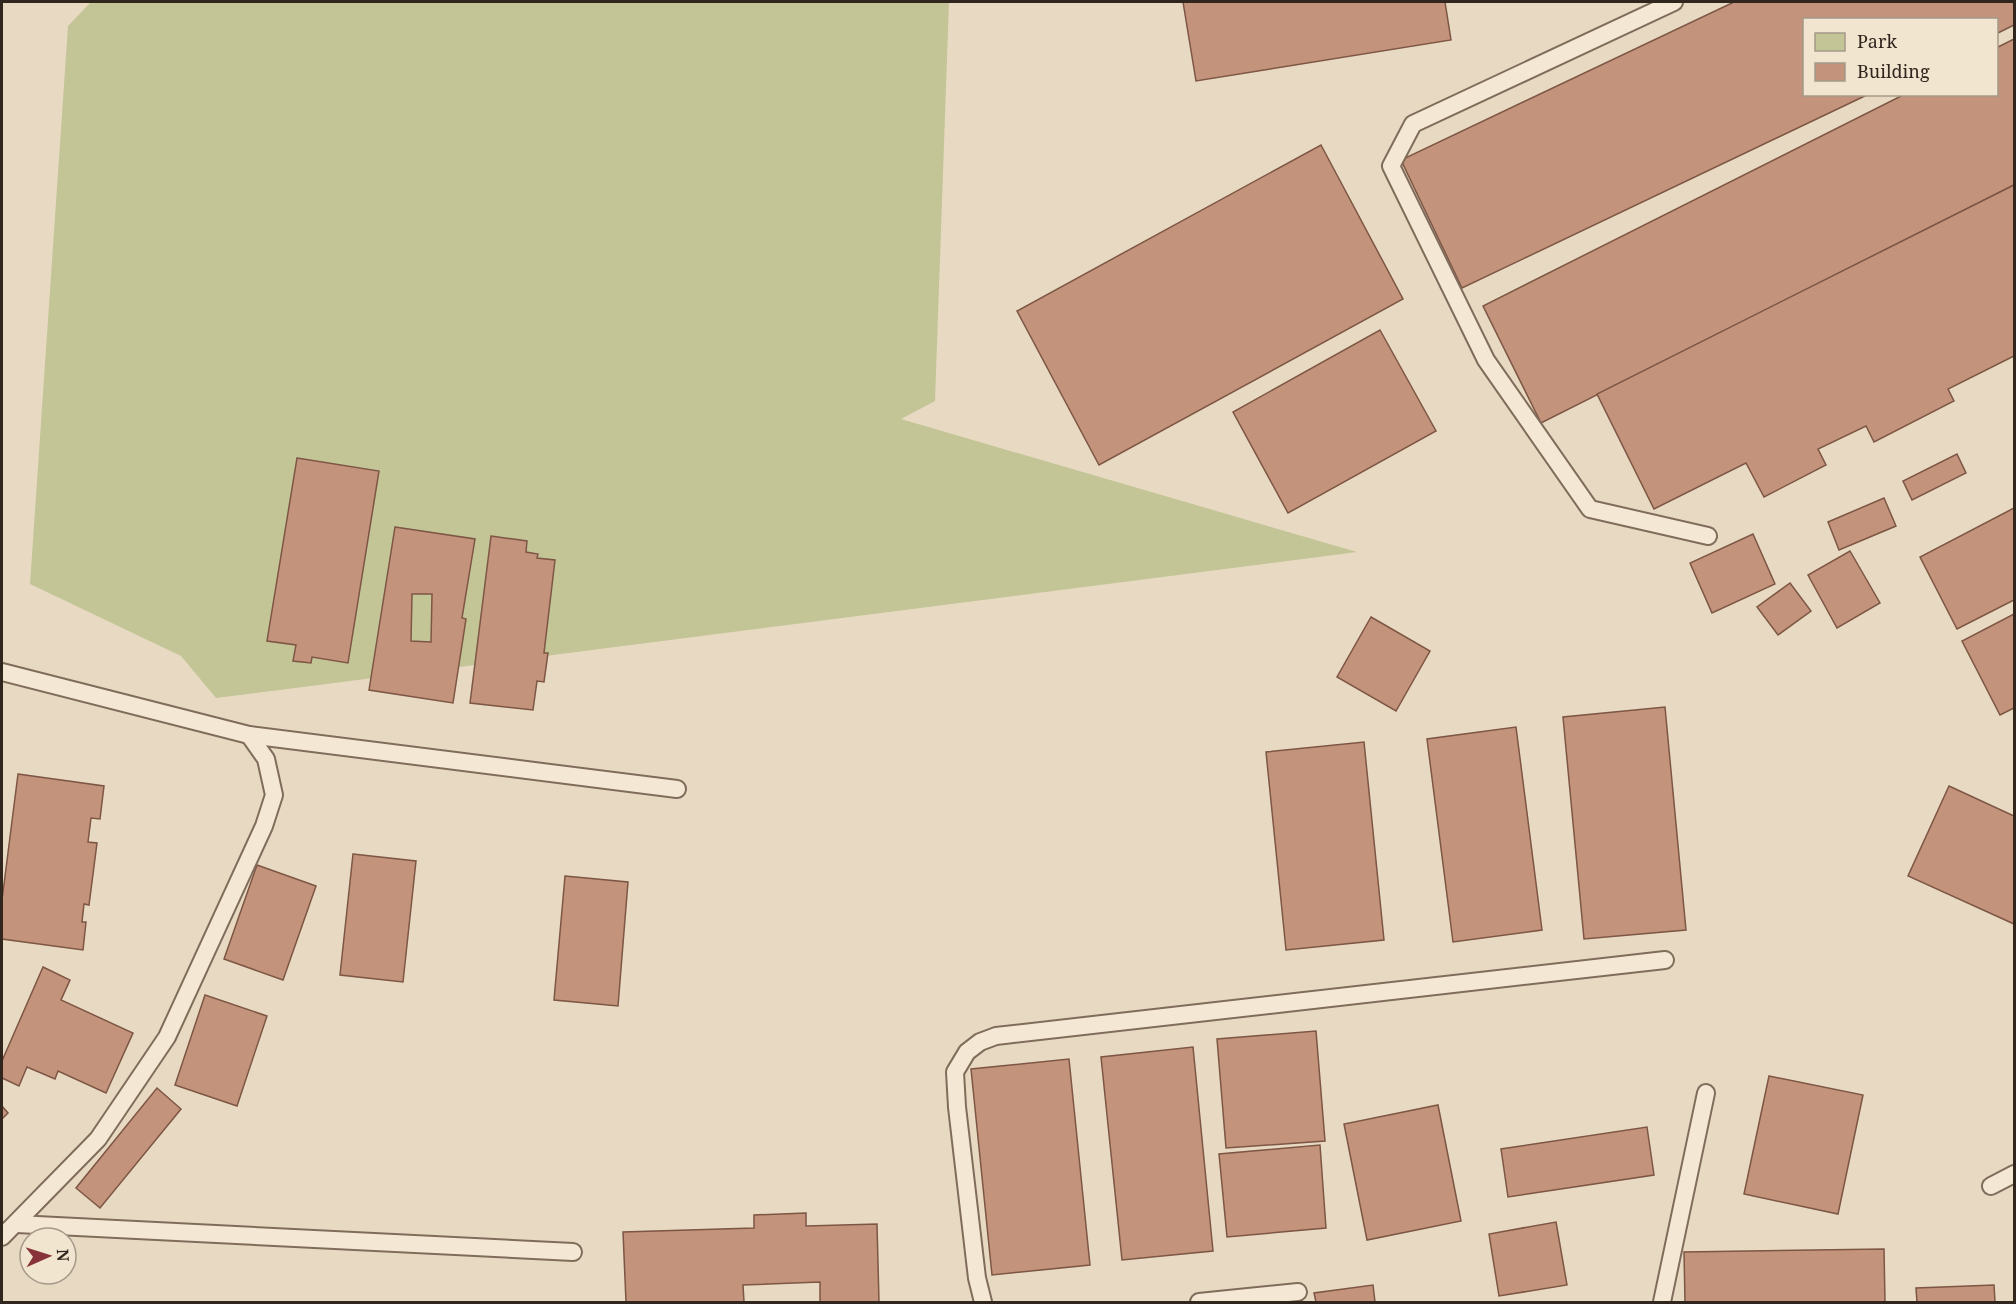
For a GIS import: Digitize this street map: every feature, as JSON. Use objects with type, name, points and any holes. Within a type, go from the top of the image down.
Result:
[{"type":"lane","points":[[1674,2],[1413,124],[1391,166],[1485,360],[1590,509],[1708,536]]},
{"type":"lane","points":[[2,672],[249,735],[677,789]]},
{"type":"lane","points":[[2,1237],[98,1138],[167,1038],[264,826],[274,795],[266,759],[249,735]]},
{"type":"lane","points":[[983,1302],[977,1278],[955,1072],[960,1061],[980,1042],[996,1036],[1665,960]]},
{"type":"lane","points":[[1662,1302],[1706,1093]]},
{"type":"lane","points":[[1991,1186],[2014,1174]]},
{"type":"lane","points":[[17,1224],[573,1252]]},
{"type":"lane","points":[[1199,1302],[1298,1292]]},
{"type":"green space","points":[[949,2],[935,401],[901,419],[1357,552],[216,698],[181,656],[30,584],[68,26],[90,3]]},
{"type":"building","points":[[1183,2],[1445,2],[1451,40],[1196,81]]},
{"type":"building","points":[[1734,2],[2014,2],[2014,25],[1998,33],[1998,18],[1803,18],[1803,96],[1865,96],[1462,288],[1401,160]]},
{"type":"building","points":[[2014,39],[2014,185],[1541,423],[1483,306],[1901,96],[1998,96],[1998,47]]},
{"type":"building","points":[[1321,145],[1403,299],[1099,465],[1017,311]]},
{"type":"building","points":[[2014,185],[2014,356],[1948,389],[1954,401],[1874,442],[1866,426],[1818,449],[1826,465],[1764,497],[1746,463],[1654,509],[1597,394]]},
{"type":"building","points":[[1380,330],[1436,431],[1288,513],[1233,412]]},
{"type":"building","points":[[1957,454],[1966,473],[1912,500],[1903,481]]},
{"type":"building","points":[[297,458],[379,471],[348,663],[312,657],[311,663],[293,661],[296,645],[267,641]]},
{"type":"building","points":[[1884,498],[1896,526],[1839,550],[1828,522]]},
{"type":"building","points":[[2014,508],[2014,600],[1957,629],[1920,557]]},
{"type":"building","points":[[395,527],[475,539],[462,618],[466,619],[453,703],[369,690]],"holes":[[[412,594],[432,594],[431,642],[411,641]]]},
{"type":"building","points":[[1753,534],[1775,584],[1712,613],[1690,563]]},
{"type":"building","points":[[491,536],[527,541],[526,552],[538,554],[537,558],[555,560],[544,653],[548,653],[544,682],[537,681],[533,710],[470,703]]},
{"type":"building","points":[[1850,551],[1880,603],[1837,628],[1808,575]]},
{"type":"building","points":[[1790,583],[1811,611],[1778,635],[1757,607]]},
{"type":"building","points":[[2014,614],[2014,708],[2000,715],[1962,641]]},
{"type":"building","points":[[1371,617],[1430,651],[1396,711],[1337,677]]},
{"type":"building","points":[[1665,707],[1686,930],[1584,939],[1563,717]]},
{"type":"building","points":[[1516,727],[1542,930],[1453,942],[1427,739]]},
{"type":"building","points":[[1364,742],[1384,940],[1286,950],[1266,752]]},
{"type":"building","points":[[18,774],[104,786],[100,819],[91,818],[88,842],[97,843],[89,905],[84,904],[82,922],[86,922],[83,950],[2,939],[2,900]]},
{"type":"building","points":[[1949,786],[2014,816],[2014,924],[1908,876]]},
{"type":"building","points":[[353,854],[416,861],[403,982],[340,975]]},
{"type":"building","points":[[257,865],[316,886],[283,980],[224,959]]},
{"type":"building","points":[[565,876],[628,882],[618,1006],[554,1000]]},
{"type":"building","points":[[43,967],[70,980],[61,1000],[133,1033],[106,1093],[58,1071],[55,1079],[27,1067],[19,1086],[2,1078],[2,1061]]},
{"type":"building","points":[[205,995],[267,1016],[237,1106],[175,1085]]},
{"type":"building","points":[[1316,1031],[1325,1141],[1226,1148],[1217,1039]]},
{"type":"building","points":[[1193,1047],[1213,1251],[1122,1260],[1101,1057]]},
{"type":"building","points":[[1069,1059],[1090,1265],[992,1275],[971,1069]]},
{"type":"building","points":[[1769,1076],[1863,1095],[1838,1214],[1744,1194]]},
{"type":"building","points":[[157,1088],[181,1109],[100,1208],[76,1188]]},
{"type":"building","points":[[1438,1105],[1461,1221],[1367,1240],[1344,1124]]},
{"type":"building","points":[[2,1106],[8,1113],[2,1119]]},
{"type":"building","points":[[1647,1127],[1654,1175],[1508,1197],[1501,1149]]},
{"type":"building","points":[[1320,1145],[1326,1228],[1227,1237],[1219,1154]]},
{"type":"building","points":[[806,1213],[806,1226],[877,1224],[879,1302],[820,1302],[820,1282],[743,1285],[744,1302],[626,1302],[623,1232],[754,1228],[754,1215]]},
{"type":"building","points":[[1556,1222],[1567,1285],[1499,1296],[1489,1234]]},
{"type":"building","points":[[1884,1249],[1885,1302],[1685,1302],[1684,1252]]},
{"type":"building","points":[[1373,1285],[1375,1302],[1316,1302],[1314,1293]]},
{"type":"building","points":[[1994,1285],[1995,1302],[1917,1302],[1916,1288]]}]
